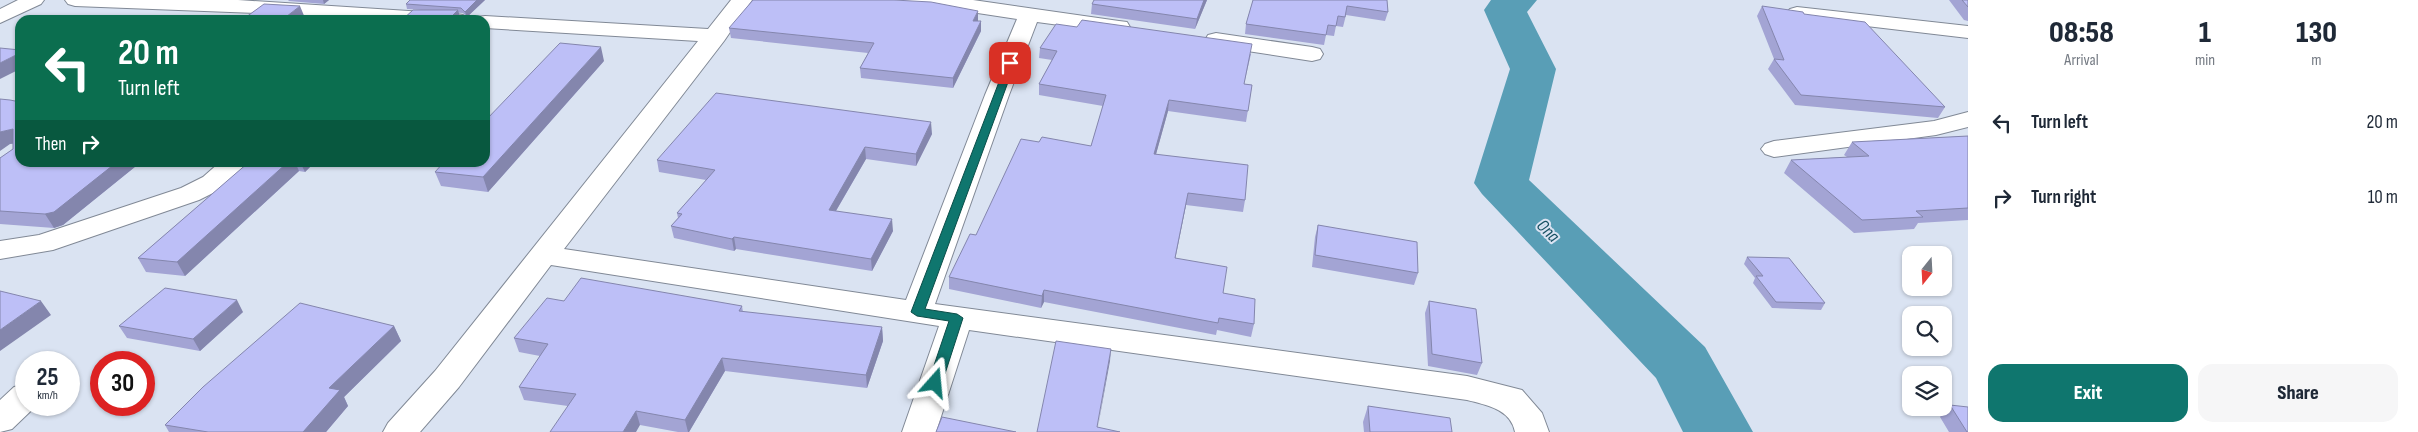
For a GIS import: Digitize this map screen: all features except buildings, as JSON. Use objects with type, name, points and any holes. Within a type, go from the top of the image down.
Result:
[{"type":"street","points":[[0,17],[34,0]]},
{"type":"street","points":[[75,0],[258,7],[379,15]]},
{"type":"street","points":[[400,432],[447,379],[716,36],[742,0]]},
{"type":"street","points":[[860,0],[971,6],[1137,29]]},
{"type":"street","points":[[244,15],[258,7]]},
{"type":"street","points":[[1797,13],[1968,32]]},
{"type":"street","points":[[917,312],[997,95],[1030,14]]},
{"type":"street","points":[[490,22],[716,36]]},
{"type":"street","points":[[1196,37],[1312,54]]},
{"type":"street","points":[[1774,149],[1936,128],[1968,119]]},
{"type":"street","points":[[0,250],[43,244],[190,194],[212,183],[230,167]]},
{"type":"street","points":[[545,255],[957,318],[1467,388],[1510,399],[1530,422],[1532,432]]},
{"type":"street","points":[[919,432],[957,318]]},
{"type":"street","points":[[0,420],[15,406]]},
{"type":"waterway","name":"Ona","points":[[1516,0],[1505,10],[1533,69],[1501,183],[1682,364],[1718,432]]},
{"type":"route","points":[[935,383],[957,318],[917,312],[1010,63]]}]
